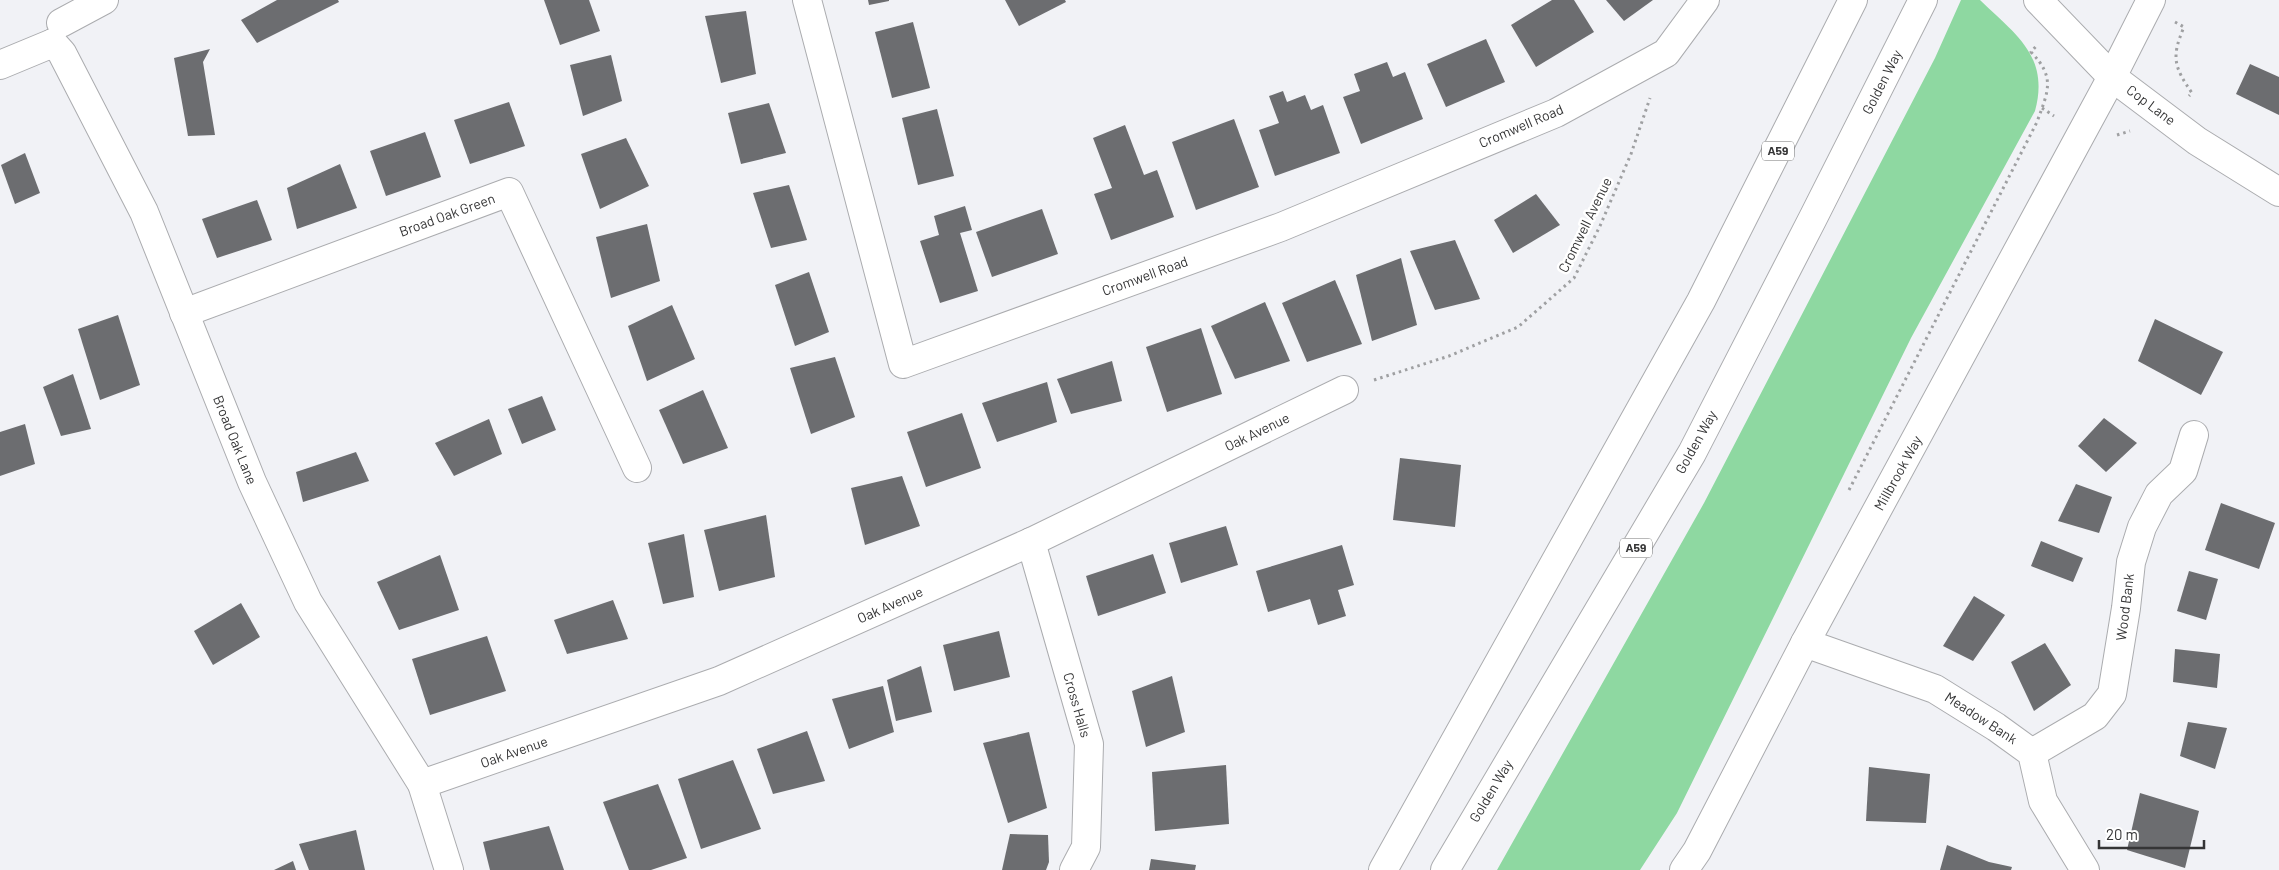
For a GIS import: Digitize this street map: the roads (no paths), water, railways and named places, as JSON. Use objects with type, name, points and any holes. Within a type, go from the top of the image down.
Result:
[{"type":"main road","points":[[0,65],[56,22],[104,0]]},
{"type":"main road","name":"Cromwell Road","points":[[807,0],[903,364],[1290,223],[1556,113],[1666,53],[1705,0]]},
{"type":"main road","name":"A59","points":[[1383,870],[1701,301],[1853,0]]},
{"type":"main road","name":"Golden Way","points":[[1445,870],[1692,453],[1923,0]]},
{"type":"main road","name":"Cop Lane","points":[[2038,0],[2112,77],[2197,141],[2279,192]]},
{"type":"main road","name":"Millbrook Way","points":[[1684,870],[1697,851],[1806,644],[2112,77],[2151,0]]},
{"type":"main road","name":"Broad Oak Lane","points":[[56,22],[62,53],[144,212],[252,482],[308,602],[422,784],[449,870]]},
{"type":"main road","name":"Broad Oak Green","points":[[184,313],[509,192],[637,468]]},
{"type":"main road","name":"Oak Avenue","points":[[422,784],[719,681],[1031,542],[1344,390]]},
{"type":"main road","name":"Wood Bank","points":[[2032,752],[2096,716],[2112,694],[2126,608],[2131,562],[2142,527],[2160,494],[2183,470],[2194,435]]},
{"type":"main road","name":"Cross Halls","points":[[1031,542],[1089,744],[1086,847],[1074,870]]},
{"type":"main road","name":"Meadow Bank","points":[[1806,644],[1935,688],[2032,752],[2043,801],[2085,870]]}]
